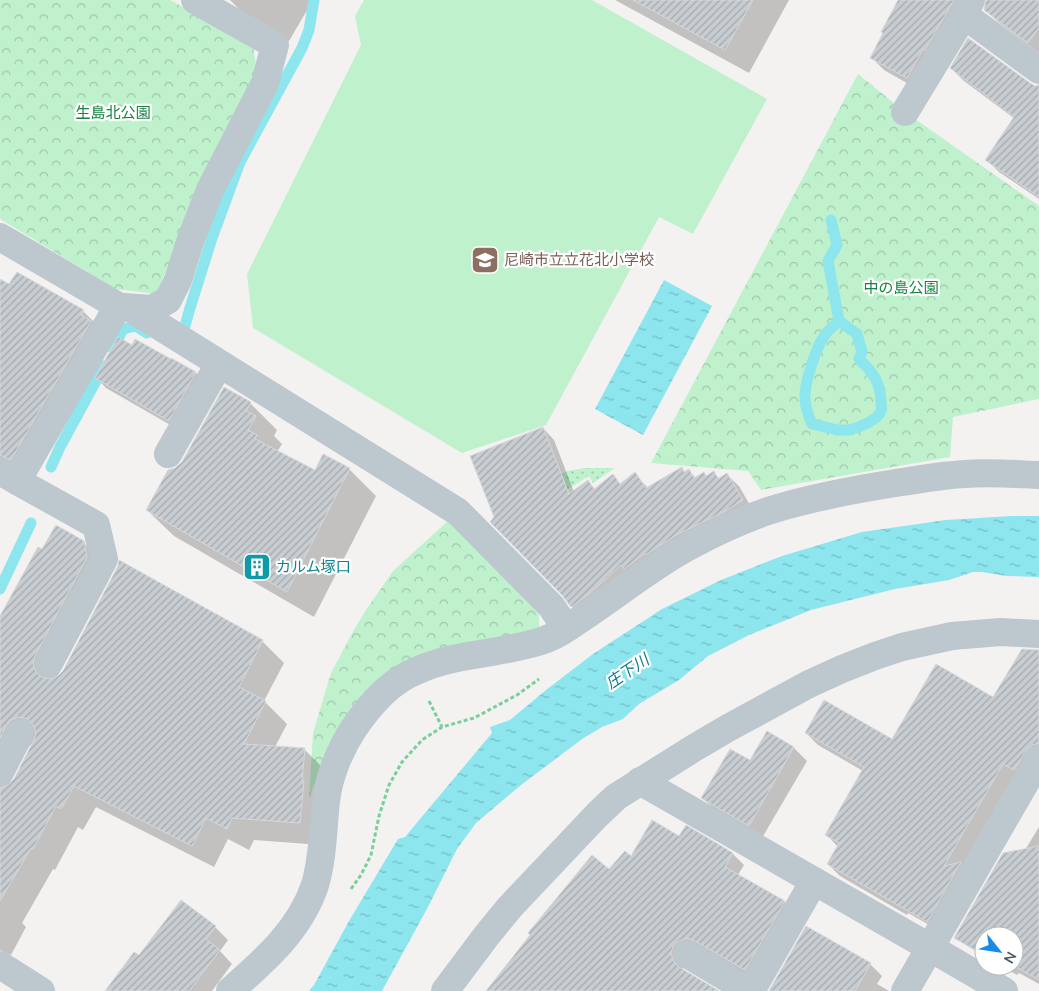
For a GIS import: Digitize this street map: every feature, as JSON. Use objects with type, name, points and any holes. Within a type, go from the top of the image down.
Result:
[{"type":"street","points":[[125,307],[152,309],[168,300],[178,280],[210,190],[266,83],[275,45],[195,0]]},
{"type":"street","points":[[905,112],[967,7],[1039,70]]},
{"type":"street","points":[[0,237],[125,307],[458,512],[551,606],[566,628]]},
{"type":"street","points":[[49,663],[104,559],[96,525],[9,476],[125,307]]},
{"type":"street","points":[[168,454],[219,364]]},
{"type":"street","points":[[230,991],[272,953],[299,920],[309,901],[320,865],[327,798],[334,769],[342,748],[354,727],[380,695],[396,682],[414,671],[437,663],[524,646],[548,639],[609,600],[645,573],[684,549],[728,527],[768,511],[866,488],[964,474],[1039,475]]},
{"type":"street","points":[[445,991],[510,907],[570,842],[616,797],[728,728],[842,668],[902,647],[952,636],[1001,632],[1039,634]]},
{"type":"street","points":[[0,772],[20,734]]},
{"type":"street","points":[[905,991],[1039,758]]},
{"type":"street","points":[[640,781],[1004,991]]},
{"type":"street","points":[[687,954],[750,991],[814,881]]},
{"type":"street","points":[[0,965],[41,991]]},
{"type":"path","points":[[346,896],[361,875],[371,855],[379,816],[389,785],[402,762],[422,740],[442,727],[474,718],[517,695],[540,678]]},
{"type":"path","points":[[425,694],[442,727]]},
{"type":"green space","name":"生島北公園","points":[[0,0],[170,0],[253,45],[257,72],[188,219],[156,294],[116,289],[0,219]]},
{"type":"green space","name":"尼崎市立立花北小学校","points":[[364,0],[592,0],[767,99],[693,234],[659,217],[546,425],[462,453],[253,328],[247,274],[361,45],[355,16]]},
{"type":"green space","name":"中の島公園","points":[[858,74],[905,112],[1039,206],[1039,399],[953,417],[950,457],[761,490],[748,471],[651,463]]},
{"type":"green space","points":[[584,468],[615,468],[593,483],[589,476],[565,491],[554,478],[567,471]]},
{"type":"green space","points":[[449,520],[539,605],[539,630],[347,716],[329,743],[309,799],[313,733],[331,673],[355,628],[393,571]]},
{"type":"water","points":[[664,280],[712,306],[643,435],[595,409]]},
{"type":"water","name":"庄下川","points":[[1039,516],[1039,577],[973,572],[949,580],[895,589],[811,610],[749,635],[708,656],[679,680],[639,704],[623,719],[602,727],[582,739],[521,785],[476,823],[457,849],[382,991],[309,991],[398,839],[405,837],[492,733],[490,727],[510,720],[593,654],[662,609],[721,580],[782,556],[862,532],[946,520]]},
{"type":"building","points":[[633,0],[753,0],[725,50]]},
{"type":"building","points":[[898,0],[954,0],[907,78],[870,58]]},
{"type":"building","points":[[986,0],[1039,0],[1039,28],[1028,43],[984,10]]},
{"type":"building","points":[[968,38],[1030,83],[1035,86],[1039,85],[1039,197],[985,160],[1014,117],[950,68]]},
{"type":"building","points":[[17,272],[84,310],[81,315],[91,321],[11,460],[0,455],[0,279],[9,284]]},
{"type":"building","points":[[118,337],[132,345],[135,339],[196,372],[169,421],[95,378]]},
{"type":"building","points":[[224,387],[251,402],[246,411],[256,416],[248,430],[257,435],[255,439],[315,470],[323,454],[350,468],[287,592],[146,510],[168,470],[175,468],[182,462]]},
{"type":"building","points":[[543,427],[569,494],[588,480],[594,489],[613,474],[620,484],[635,472],[646,488],[682,467],[684,472],[689,469],[694,478],[704,472],[706,476],[714,471],[718,479],[727,473],[743,500],[724,512],[678,534],[644,554],[624,569],[621,565],[589,594],[571,607],[562,595],[490,522],[494,517],[470,456]]},
{"type":"building","points":[[56,525],[84,541],[87,557],[35,656],[33,664],[36,672],[42,677],[50,679],[58,676],[63,671],[118,566],[119,560],[263,640],[239,687],[266,701],[244,744],[305,748],[300,823],[232,818],[227,829],[206,818],[192,846],[74,786],[61,809],[56,806],[33,849],[31,848],[0,901],[0,788],[8,785],[14,779],[36,733],[28,719],[19,717],[11,720],[0,738],[0,616],[38,547],[42,549]]},
{"type":"building","points":[[1022,649],[1039,650],[1039,743],[1032,745],[1026,751],[1014,770],[1003,764],[944,866],[961,862],[927,922],[827,864],[839,843],[825,835],[864,767],[805,733],[824,700],[892,739],[936,664],[993,697]]},
{"type":"building","points":[[767,731],[794,747],[749,826],[701,798],[730,749],[750,760]]},
{"type":"building","points":[[652,820],[679,836],[686,825],[733,853],[725,867],[785,901],[745,970],[687,938],[673,946],[671,954],[674,962],[719,991],[486,991],[530,935],[528,933],[592,855],[609,869],[625,851],[631,856]]},
{"type":"building","points":[[1039,846],[1039,980],[1024,972],[1024,926],[974,926],[974,949],[954,938],[1003,853]]},
{"type":"building","points":[[181,900],[216,926],[206,939],[220,950],[189,991],[105,991],[134,952],[139,955]]},
{"type":"building","points":[[806,926],[871,963],[855,991],[769,991]]},
{"type":"waterway","points":[[185,326],[212,238],[240,162],[302,48],[309,30],[314,0]]},
{"type":"waterway","points":[[831,220],[837,245],[828,261],[839,321],[857,334],[862,352],[859,359],[875,378],[881,396],[881,411],[879,414],[867,423],[849,430]]},
{"type":"waterway","points":[[839,321],[826,334],[817,350],[809,373],[805,398],[812,424],[846,430]]},
{"type":"waterway","points":[[113,349],[123,329],[136,326],[147,333]]},
{"type":"waterway","points":[[51,467],[104,366]]},
{"type":"waterway","points":[[0,589],[31,523]]},
{"type":"place","name":"尼崎市立立花北小学校","points":[[485,260]]},
{"type":"place","name":"カルム塚口","points":[[257,567]]}]
